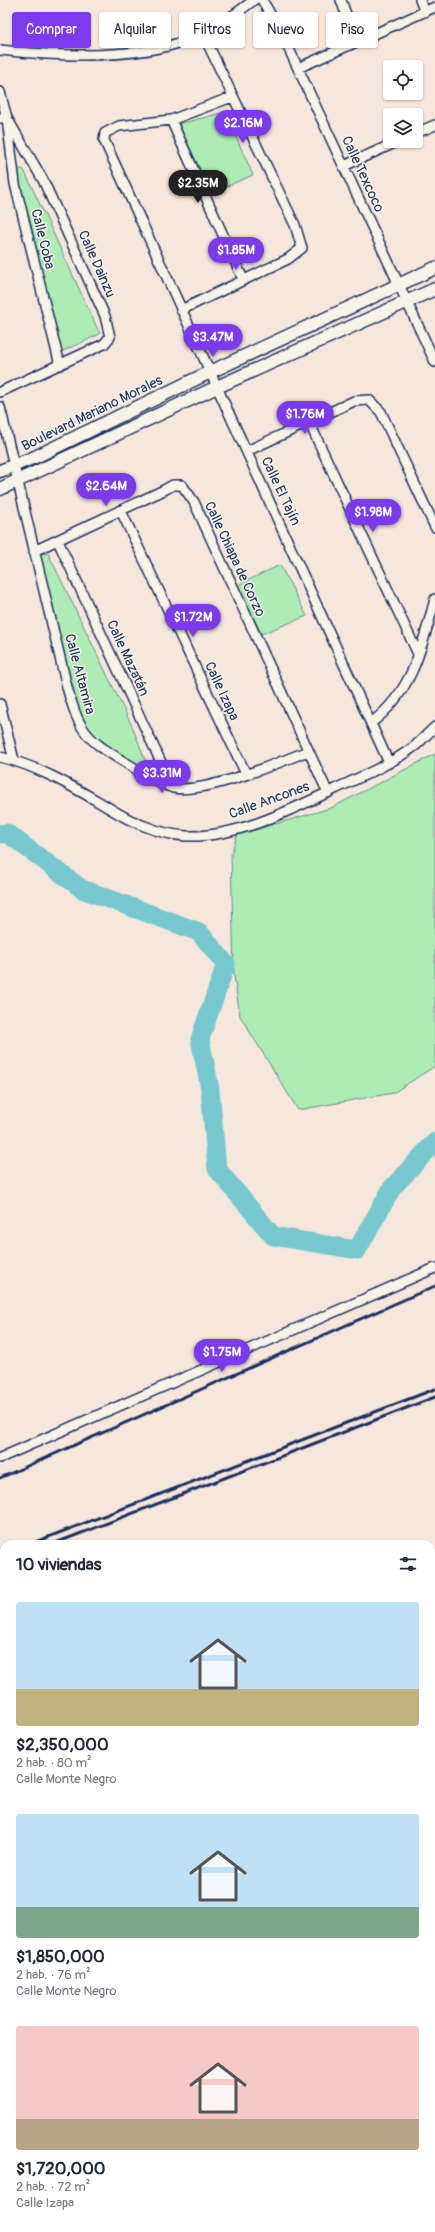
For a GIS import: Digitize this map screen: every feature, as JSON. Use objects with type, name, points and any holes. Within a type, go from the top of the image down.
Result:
[{"type":"street","points":[[239,12],[254,0]]},
{"type":"street","name":"Calle Texcoco","points":[[262,0],[281,32],[435,362]]},
{"type":"street","points":[[341,0],[345,12]]},
{"type":"street","points":[[420,0],[425,12]]},
{"type":"street","points":[[378,32],[435,7]]},
{"type":"street","points":[[0,50],[24,53],[124,53],[163,47],[179,42]]},
{"type":"street","points":[[181,310],[243,279],[288,259],[302,248],[295,225],[209,48]]},
{"type":"street","points":[[298,68],[343,48]]},
{"type":"street","name":"Calle Dainzu","points":[[0,92],[4,118],[43,180],[109,326],[110,337],[104,344],[0,392]]},
{"type":"street","name":"Calle El Tajín","points":[[232,97],[171,120],[119,126],[105,134],[104,140],[389,763]]},
{"type":"street","name":"Calle Coba","points":[[4,118],[15,184],[60,365]]},
{"type":"street","points":[[171,120],[243,279]]},
{"type":"street","points":[[423,130],[435,125]]},
{"type":"street","points":[[344,166],[384,148]]},
{"type":"street","name":"Boulevard Mariano Morales","points":[[0,471],[14,466],[210,372],[435,268]]},
{"type":"street","points":[[0,489],[18,482],[217,387],[435,288]]},
{"type":"street","points":[[247,451],[354,401],[364,399],[375,404],[382,412],[435,527]]},
{"type":"street","name":"Calle Altamira","points":[[0,407],[67,687],[78,722],[84,732],[105,750],[173,788],[196,788],[246,774],[308,751]]},
{"type":"street","points":[[309,422],[418,654]]},
{"type":"street","name":"Calle Chiapa de Corzo","points":[[34,551],[173,486],[182,486],[188,492],[328,793]]},
{"type":"street","name":"Calle Izapa","points":[[121,511],[246,774]]},
{"type":"street","name":"Calle Mazatán","points":[[58,541],[173,788]]},
{"type":"street","points":[[371,723],[387,712],[407,683],[418,654],[435,598]]},
{"type":"street","points":[[0,704],[14,760]]},
{"type":"street","name":"Calle Ancones","points":[[0,757],[14,760],[79,790],[139,824],[162,832],[186,836],[208,834],[247,826],[328,793],[389,763],[416,745],[435,727]]},
{"type":"street","points":[[0,1458],[435,1268]]},
{"type":"green space","points":[[225,112],[253,175],[211,193],[179,124]]},
{"type":"green space","points":[[17,168],[24,170],[100,334],[61,352],[20,191]]},
{"type":"green space","points":[[48,553],[132,726],[146,762],[142,769],[118,753],[83,726],[66,670],[38,555]]},
{"type":"green space","points":[[280,565],[307,616],[261,634],[238,585]]},
{"type":"green space","points":[[435,754],[435,1066],[393,1093],[298,1110],[240,1016],[234,976],[231,854],[237,835],[331,808]]},
{"type":"waterway","points":[[0,834],[7,833],[82,889],[199,932],[226,964],[200,1039],[210,1089],[217,1169],[273,1236],[357,1250],[392,1188],[435,1142]]},
{"type":"railway","points":[[0,1478],[435,1286]]},
{"type":"railway","points":[[40,1540],[435,1389]]},
{"type":"railway","points":[[63,1540],[435,1397]]}]
